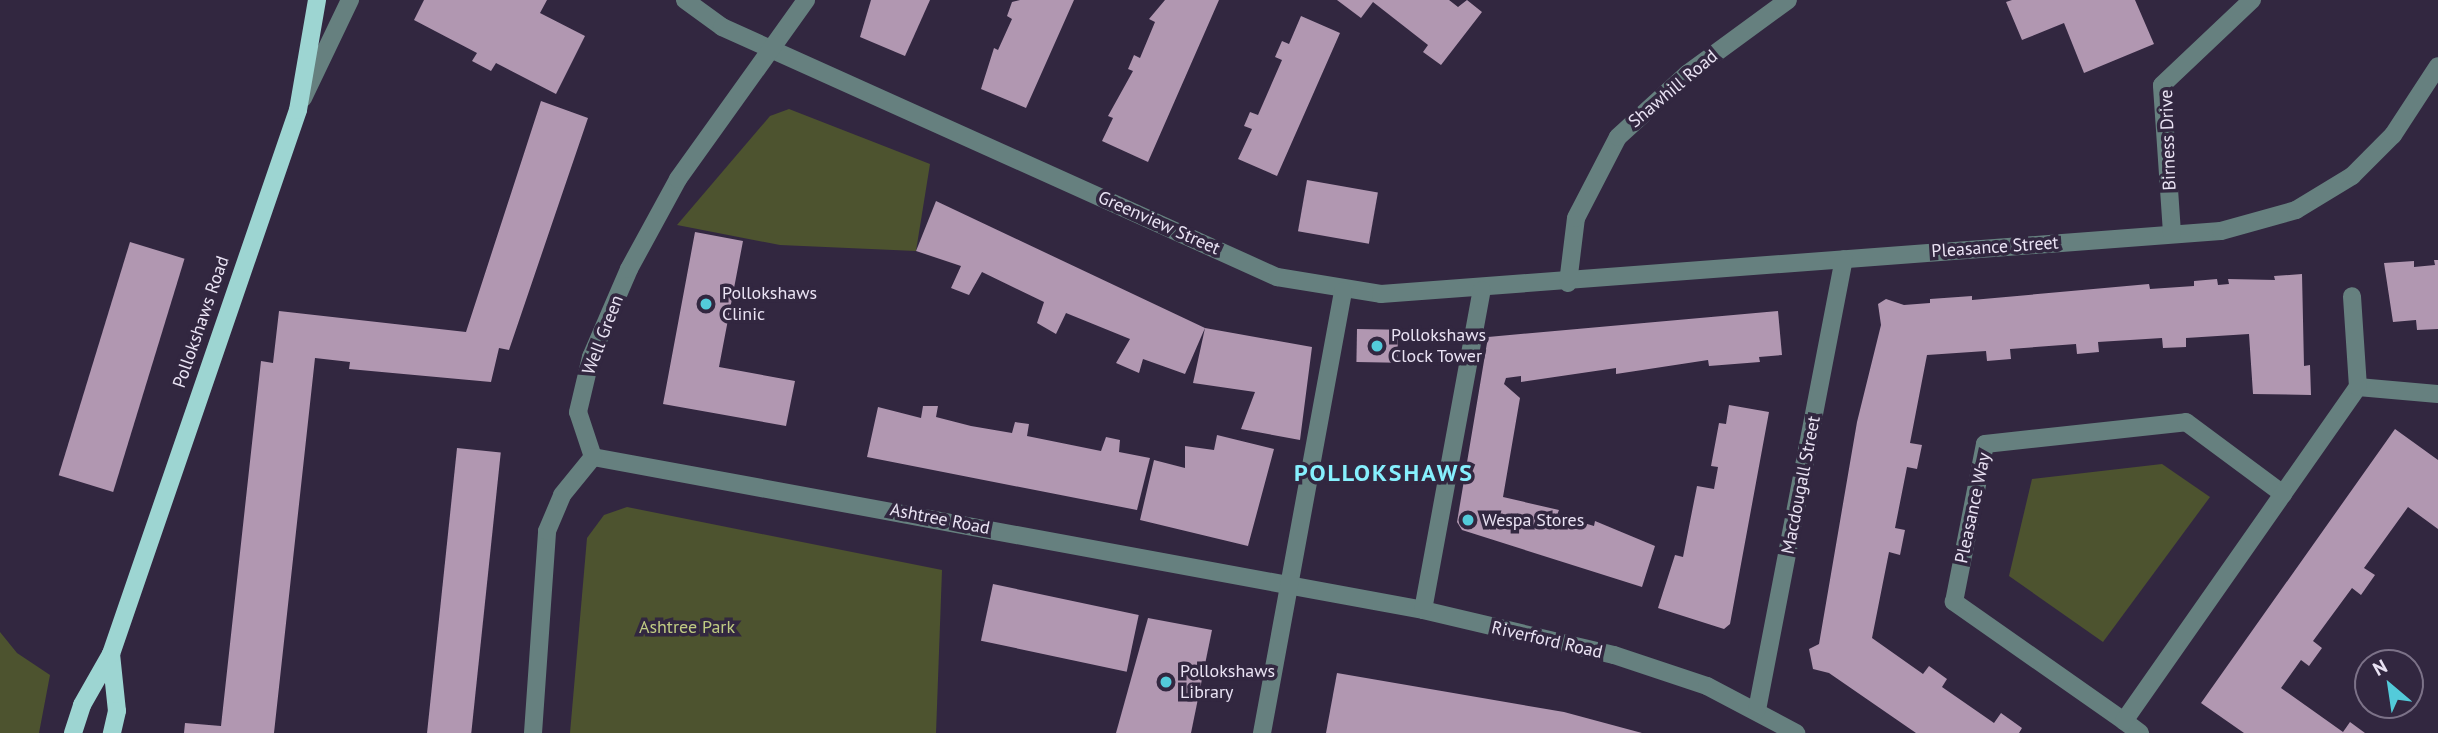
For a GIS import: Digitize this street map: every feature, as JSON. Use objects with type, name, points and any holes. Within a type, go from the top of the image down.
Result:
[{"type":"main road","name":"Pollokshaws Road","points":[[73,733],[82,705],[111,654],[298,110],[318,1]]},
{"type":"main road","name":"Pollokshaws Road","points":[[111,654],[117,711],[112,733]]},
{"type":"street","points":[[298,110],[350,0]]},
{"type":"street","name":"Greenview Street","points":[[685,0],[722,27],[1277,277],[1343,291],[1482,290],[1568,283]]},
{"type":"street","name":"Well Green","points":[[593,457],[578,412],[592,357],[629,269],[678,179],[774,49],[806,0]]},
{"type":"street","name":"Shawhill Road","points":[[1568,283],[1576,218],[1618,137],[1686,74],[1788,0]]},
{"type":"street","name":"Birness Drive","points":[[2172,233],[2162,85],[2252,0]]},
{"type":"street","name":"Pleasance Street","points":[[1568,283],[2221,231],[2296,209],[2352,176],[2393,135],[2438,66]]},
{"type":"street","name":"Macdougall Street","points":[[1757,710],[1844,259]]},
{"type":"street","points":[[1423,610],[1482,290]]},
{"type":"street","points":[[1262,733],[1272,705],[1286,584],[1343,291]]},
{"type":"street","points":[[2124,721],[2358,387],[2352,296]]},
{"type":"street","points":[[2358,387],[2438,394]]},
{"type":"street","name":"Pleasance Way","points":[[2140,733],[1954,602],[1985,444],[2186,422],[2283,494]]},
{"type":"street","points":[[533,733],[547,531],[562,495],[593,457]]},
{"type":"street","name":"Ashtree Road","points":[[593,457],[1286,584]]},
{"type":"street","name":"Riverford Road","points":[[1286,584],[1423,610],[1615,655],[1757,710],[1796,733]]},
{"type":"green space","points":[[789,109],[930,164],[916,251],[780,245],[677,225],[770,116]]},
{"type":"green space","points":[[2162,464],[2210,497],[2103,642],[2009,576],[2032,479]]},
{"type":"green space","name":"Ashtree Park","points":[[627,507],[942,570],[936,733],[570,733],[587,538],[604,515]]},
{"type":"green space","points":[[0,632],[17,653],[50,675],[39,733],[0,733]]},
{"type":"building","points":[[424,0],[547,0],[540,13],[585,36],[556,94],[496,63],[491,71],[472,61],[477,53],[414,20]]},
{"type":"building","points":[[871,0],[930,0],[905,56],[860,37]]},
{"type":"building","points":[[1074,0],[1026,108],[981,89],[994,48],[998,50],[1012,19],[1007,16],[1012,2]]},
{"type":"building","points":[[1165,0],[1219,0],[1148,162],[1102,141],[1113,118],[1108,116],[1133,71],[1128,69],[1134,55],[1140,58],[1155,22],[1149,19]]},
{"type":"building","points":[[1337,0],[1449,0],[1458,7],[1467,0],[1482,12],[1441,65],[1423,52],[1428,45],[1373,2],[1361,18]]},
{"type":"building","points":[[2135,0],[2154,44],[2084,73],[2064,23],[2022,40],[2006,2]]},
{"type":"building","points":[[1301,16],[1340,33],[1277,176],[1238,159],[1252,129],[1244,126],[1250,112],[1258,115],[1282,60],[1275,57],[1282,41],[1289,44]]},
{"type":"building","points":[[541,101],[588,118],[509,350],[499,348],[491,382],[349,369],[350,362],[315,358],[274,733],[184,733],[185,723],[221,726],[261,361],[273,363],[279,311],[466,332]]},
{"type":"building","points":[[1307,180],[1378,193],[1369,244],[1298,231]]},
{"type":"building","points":[[936,201],[1205,328],[1185,374],[1143,359],[1139,373],[1116,363],[1130,339],[1066,313],[1056,334],[1037,323],[1044,302],[982,272],[969,295],[951,288],[961,266],[916,251]]},
{"type":"building","name":"Pollokshaws Clinic","points":[[695,232],[743,241],[719,367],[795,381],[786,426],[663,404]]},
{"type":"building","points":[[130,242],[185,259],[113,492],[59,475]]},
{"type":"building","points":[[2434,260],[2438,260],[2438,329],[2417,330],[2416,320],[2393,322],[2384,263],[2414,261],[2414,267],[2435,265]]},
{"type":"building","points":[[2302,274],[2304,366],[2310,365],[2311,395],[2253,394],[2249,334],[2186,338],[2186,347],[2163,348],[2162,338],[2098,342],[2099,352],[2077,354],[2076,344],[2010,349],[2011,359],[1987,361],[1986,351],[1927,355],[1910,443],[1922,445],[1917,469],[1907,467],[1895,528],[1905,530],[1900,555],[1889,552],[1872,638],[1923,674],[1929,666],[1947,679],[1942,687],[1994,723],[2001,713],[2022,728],[2019,733],[1916,733],[1829,673],[1813,669],[1809,649],[1819,644],[1857,422],[1881,325],[1878,304],[1886,299],[1904,305],[1930,303],[1930,299],[1972,296],[1972,300],[2149,284],[2150,289],[2194,286],[2194,281],[2217,279],[2218,285],[2229,284],[2228,279],[2275,280],[2274,276]]},
{"type":"building","points":[[1778,311],[1782,355],[1759,357],[1760,362],[1709,366],[1708,360],[1616,374],[1616,368],[1521,382],[1521,376],[1506,378],[1504,384],[1520,398],[1503,497],[1559,510],[1557,515],[1594,526],[1595,521],[1655,546],[1642,587],[1462,530],[1457,522],[1488,337]]},
{"type":"building","points":[[1205,328],[1312,347],[1300,440],[1241,429],[1255,392],[1193,383]]},
{"type":"building","name":"Pollokshaws Clock Tower","points":[[1357,329],[1398,330],[1397,363],[1356,362]]},
{"type":"building","points":[[1729,405],[1769,412],[1730,624],[1724,629],[1658,608],[1675,555],[1683,557],[1697,486],[1714,489],[1718,467],[1711,466],[1719,423],[1726,424]]},
{"type":"building","points":[[923,406],[938,406],[936,417],[1012,433],[1015,422],[1029,424],[1027,436],[1101,451],[1106,437],[1120,440],[1119,452],[1150,458],[1137,510],[867,457],[878,407],[921,418]]},
{"type":"building","points":[[2395,429],[2438,460],[2438,529],[2408,507],[2364,568],[2375,575],[2361,595],[2352,588],[2313,641],[2322,648],[2309,666],[2301,660],[2281,688],[2343,732],[2350,722],[2365,733],[2244,733],[2201,703]]},
{"type":"building","points":[[1217,435],[1274,449],[1248,546],[1140,520],[1154,460],[1185,468],[1185,446],[1214,450]]},
{"type":"building","points":[[457,448],[501,453],[471,733],[427,733]]},
{"type":"building","points":[[993,584],[1139,615],[1127,672],[981,641]]},
{"type":"building","name":"Pollokshaws Library","points":[[1148,618],[1212,630],[1191,733],[1116,733]]},
{"type":"building","points":[[1337,673],[1564,712],[1642,733],[1326,733]]},
{"type":"place","name":"Pollokshaws Clinic","points":[[706,304]]},
{"type":"place","name":"Pollokshaws Clock Tower","points":[[1377,346]]},
{"type":"place","name":"Wespa Stores","points":[[1468,520]]},
{"type":"place","name":"Pollokshaws Library","points":[[1166,682]]},
{"type":"district","name":"POLLOKSHAWS","points":[[1384,473]]}]
